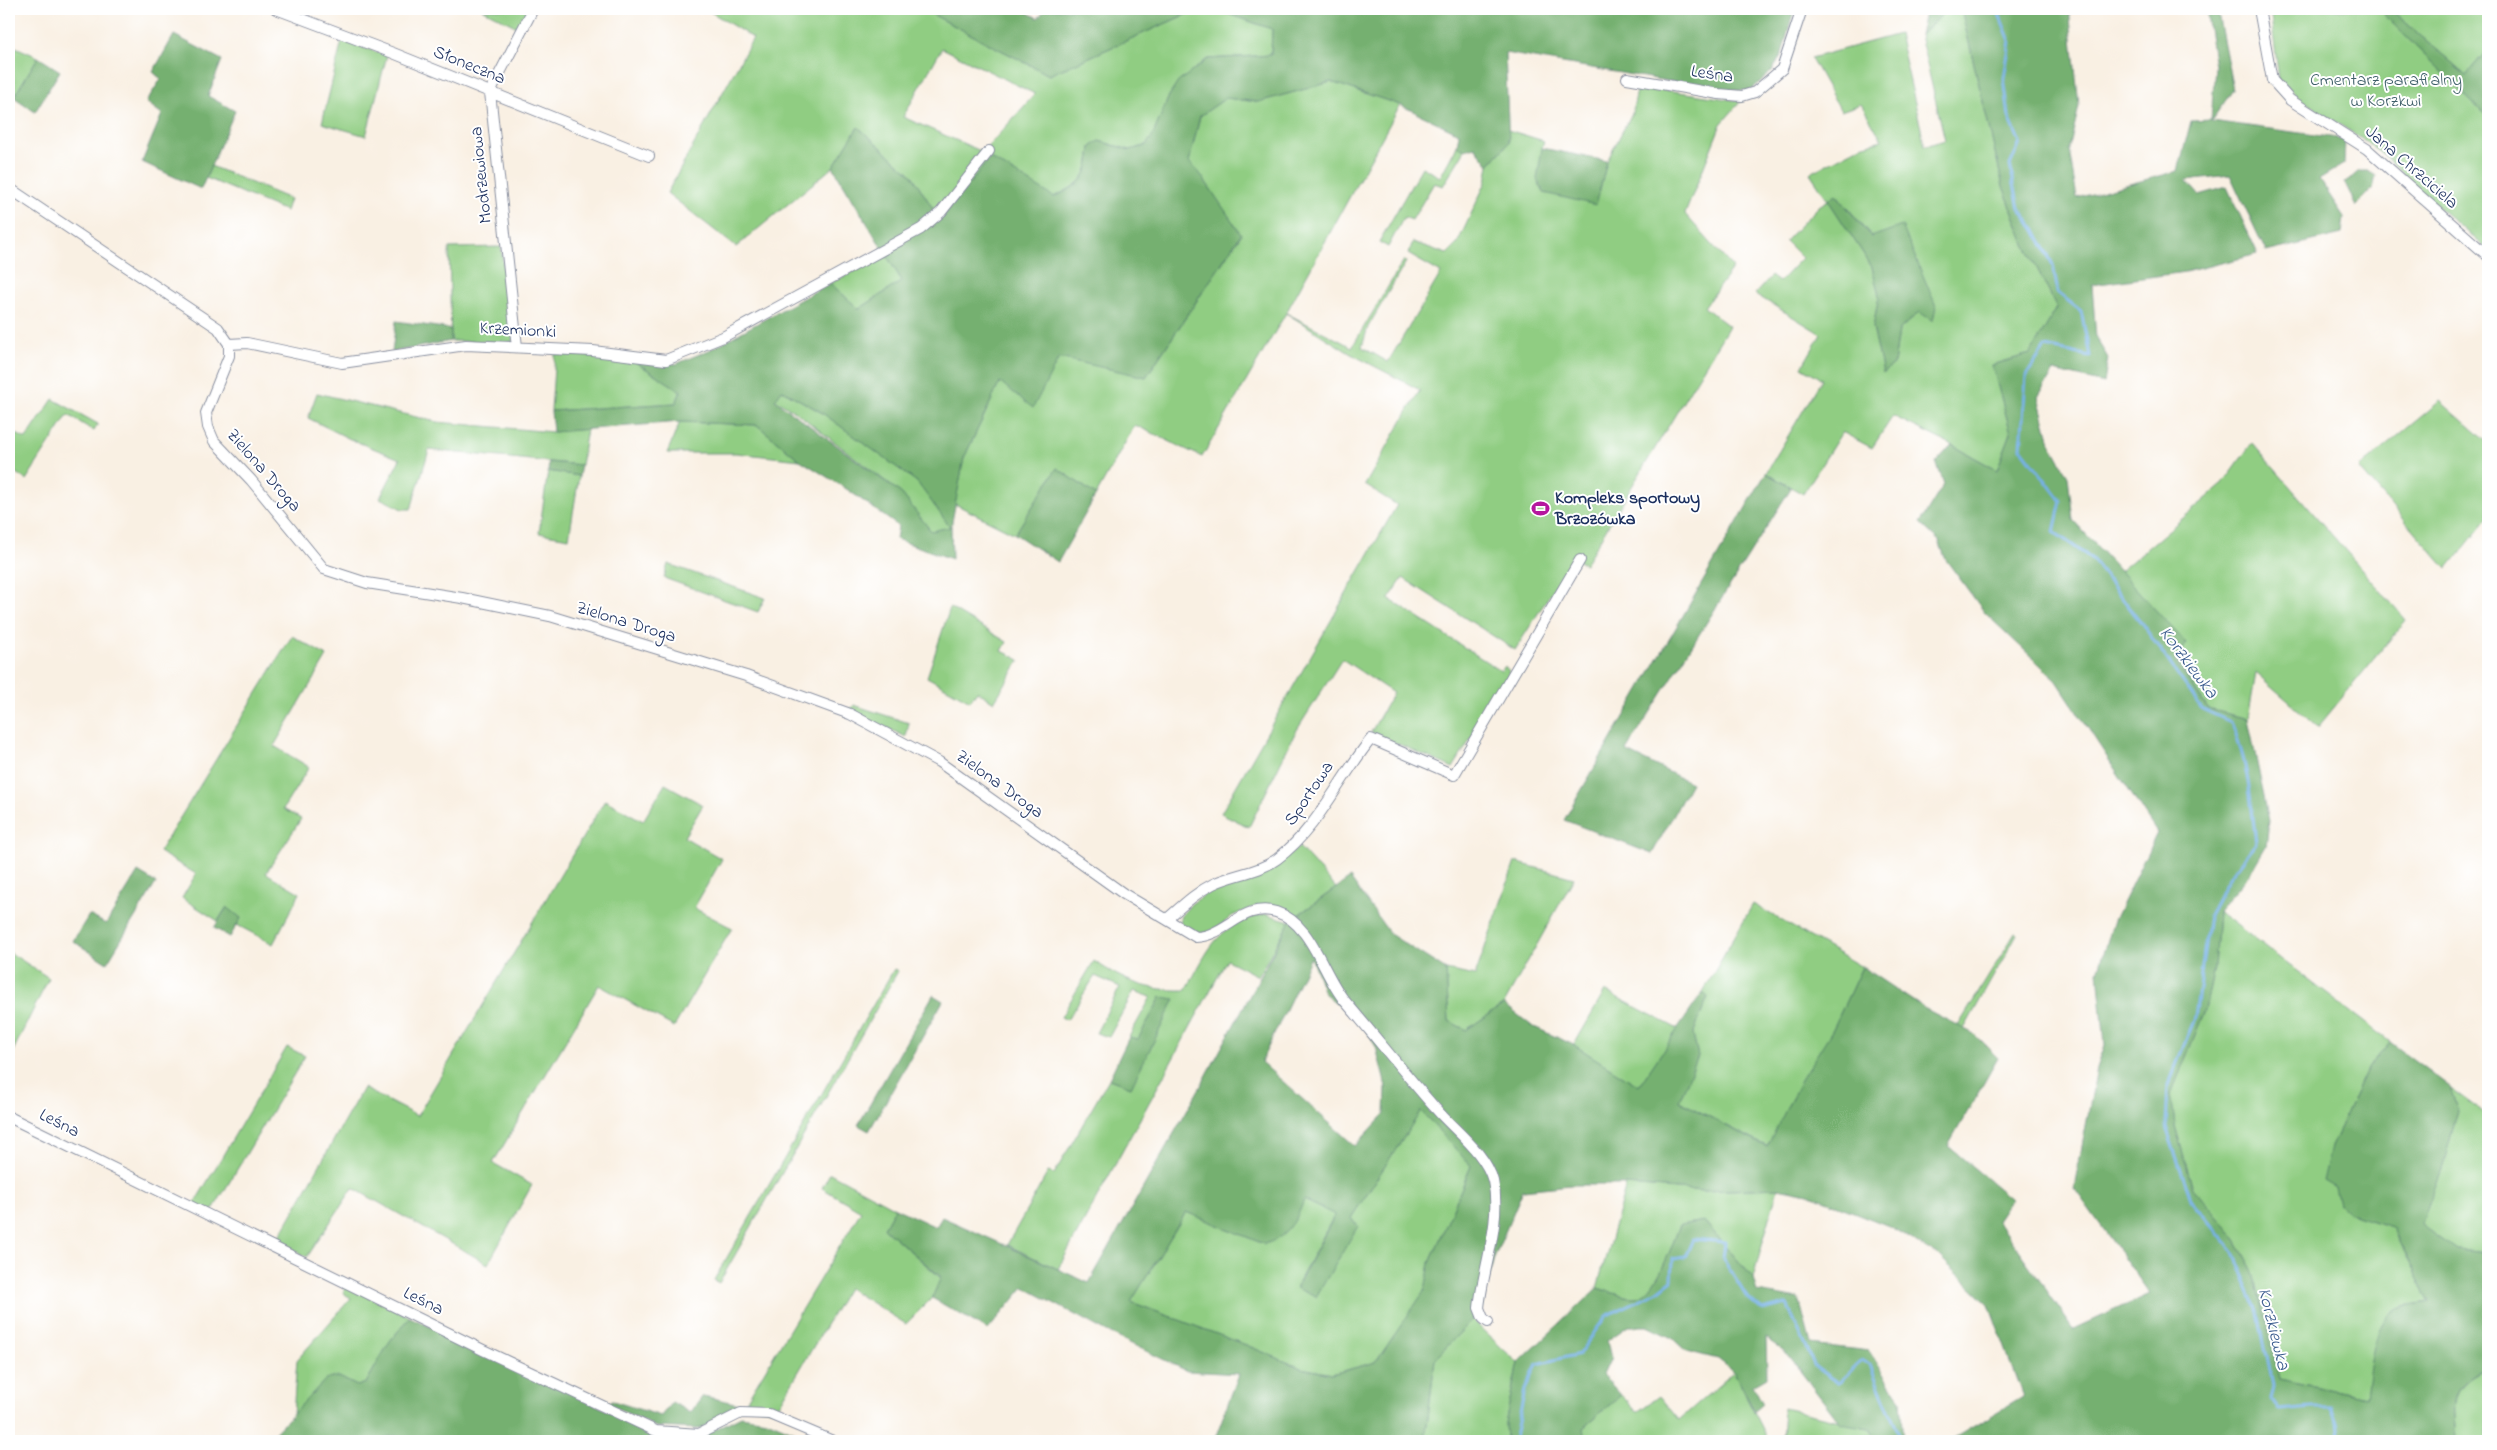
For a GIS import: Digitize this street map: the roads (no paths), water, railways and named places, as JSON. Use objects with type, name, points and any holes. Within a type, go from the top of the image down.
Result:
[{"type":"street","name":"Słoneczna","points":[[276,9],[649,156]]},
{"type":"street","points":[[490,92],[533,9]]},
{"type":"street","name":"Leśna","points":[[1627,78],[1719,94],[1742,96],[1755,92],[1782,69],[1802,9]]},
{"type":"street","name":"Jana Chrzciciela","points":[[2259,9],[2271,74],[2282,93],[2367,149],[2488,256]]},
{"type":"street","name":"Modrzewiowa","points":[[490,92],[517,347]]},
{"type":"street","name":"Krzemionki","points":[[230,344],[247,343],[342,363],[466,345],[593,351],[666,360],[723,337],[921,229],[940,212],[989,151]]},
{"type":"street","points":[[9,188],[218,328],[230,344]]},
{"type":"street","name":"Zielona Droga","points":[[230,344],[228,356],[206,413],[211,434],[214,441],[251,480],[324,569],[368,583],[462,598],[550,616],[746,676],[850,714],[939,762],[1124,894],[1196,938],[1213,935],[1232,920],[1257,910],[1269,910],[1287,916],[1302,931],[1340,995],[1436,1109],[1488,1167],[1495,1198],[1493,1223],[1479,1308],[1483,1318],[1488,1322]]},
{"type":"street","name":"Sportowa","points":[[1167,919],[1194,895],[1213,884],[1258,870],[1275,861],[1292,847],[1310,829],[1351,764],[1371,739],[1454,775],[1580,560]]},
{"type":"street","name":"Leśna","points":[[9,1117],[483,1350],[656,1431],[699,1434],[741,1412],[769,1414],[833,1441]]},
{"type":"waterway","name":"Korzkiewka","points":[[1997,9],[2010,41],[2004,78],[2009,117],[2020,143],[2010,165],[2019,208],[2035,230],[2053,265],[2058,293],[2081,311],[2090,356],[2045,347],[2026,376],[2021,448],[2061,501],[2054,532],[2092,559],[2140,621],[2202,709],[2231,722],[2245,766],[2250,797],[2256,843],[2229,878],[2209,915],[2195,1018],[2168,1085],[2166,1127],[2192,1202],[2234,1252],[2257,1308],[2273,1386],[2270,1400],[2280,1410],[2332,1407],[2341,1441]]},
{"type":"waterway","name":"Korzkiewka","points":[[1514,1441],[1525,1390],[1537,1364],[1579,1354],[1606,1316],[1658,1291],[1672,1280],[1673,1259],[1685,1257],[1693,1239],[1725,1242],[1723,1259],[1746,1296],[1762,1310],[1787,1304],[1815,1367],[1838,1383],[1861,1361],[1870,1365],[1902,1441]]},
{"type":"place","name":"Kompleks sportowy Brzozówka","points":[[1541,509]]},
{"type":"park label","name":"Cmentarz parafialny w Korzkwi","points":[[2386,91]]}]
